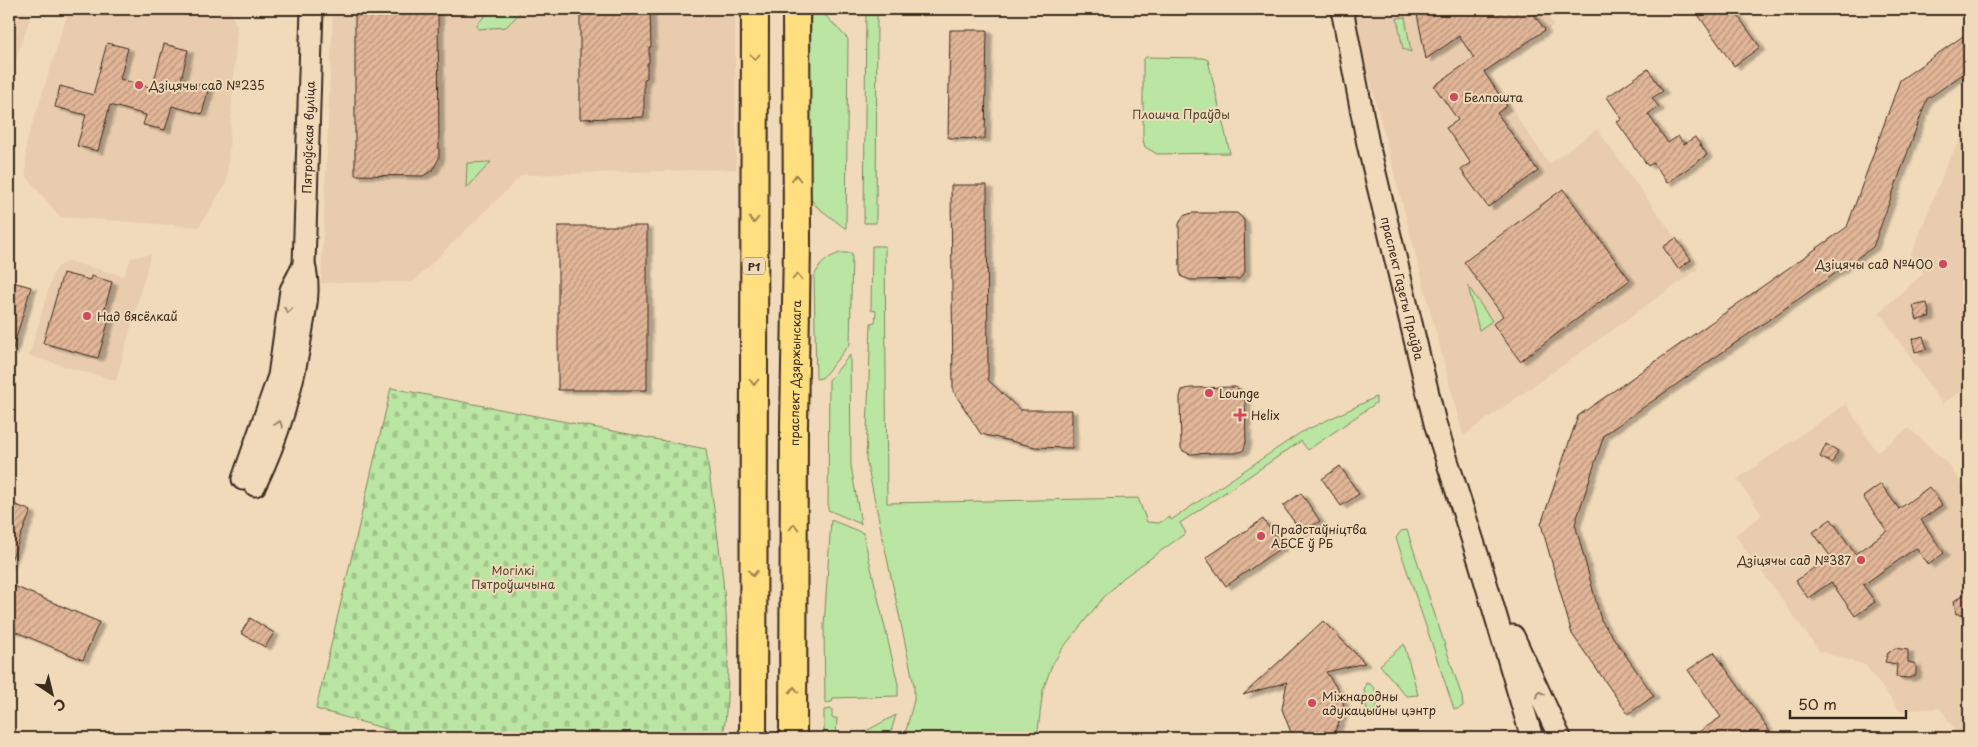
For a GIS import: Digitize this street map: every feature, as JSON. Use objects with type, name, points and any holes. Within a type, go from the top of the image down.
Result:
[{"type":"main road","name":"Р1","points":[[752,736],[755,9]]},
{"type":"main road","name":"праспект Дзяржынскага","points":[[794,738],[794,426],[798,244],[796,9]]},
{"type":"street","name":"Пятроўская вуліца","points":[[252,474],[293,381],[308,289],[304,264],[312,9]]},
{"type":"street","name":"праспект Газеты Праўда","points":[[1342,9],[1368,144],[1431,408],[1532,738]]},
{"type":"street","name":"праспект Газеты Праўда","points":[[1480,563],[1560,738]]},
{"type":"shaded area","points":[[9,9],[33,9],[9,80]]},
{"type":"shaded area","name":"Дзіцячы сад №235","points":[[69,9],[229,9],[237,26],[227,182],[199,227],[60,217],[26,176],[26,144]]},
{"type":"shaded area","points":[[333,9],[735,9],[736,169],[522,175],[413,282],[321,283]]},
{"type":"shaded area","points":[[1354,9],[1543,9],[1554,25],[1487,73],[1549,164],[1597,129],[1698,269],[1463,436],[1356,27]]},
{"type":"shaded area","name":"Дзіцячы сад №400","points":[[1969,125],[1969,386],[1942,404],[1879,312],[1924,273],[1911,255],[1948,161]]},
{"type":"shaded area","name":"Над вясёлкай","points":[[151,254],[116,381],[29,356],[53,274],[58,267],[68,261],[124,276],[131,258]]},
{"type":"shaded area","name":"Дзіцячы сад №387","points":[[1846,404],[1877,452],[1909,428],[1950,466],[1969,494],[1969,738],[1960,738],[1940,708],[1900,711],[1865,665],[1819,651],[1735,535],[1762,515],[1737,479]]},
{"type":"green space","points":[[492,9],[524,9],[506,27],[478,29],[477,24]]},
{"type":"green space","points":[[811,9],[819,9],[848,39],[846,229],[816,206],[809,196]]},
{"type":"green space","points":[[866,9],[877,9],[876,223],[864,223]]},
{"type":"green space","points":[[1405,17],[1411,52],[1403,49],[1397,18]]},
{"type":"green space","name":"Плошча Праўды","points":[[1146,57],[1203,58],[1208,60],[1230,153],[1157,154],[1145,147],[1143,140],[1143,60]]},
{"type":"green space","points":[[491,162],[466,189],[467,163]]},
{"type":"green space","points":[[872,246],[885,246],[887,503],[1138,498],[1147,522],[1159,523],[1169,517],[1171,520],[1300,433],[1376,397],[1376,403],[1308,450],[1301,441],[1180,523],[1186,533],[1123,578],[1103,598],[1062,649],[1052,665],[1043,690],[1037,738],[904,738],[914,700],[914,685],[866,459],[871,323],[875,322],[876,311],[871,310]]},
{"type":"green space","points":[[840,253],[852,253],[850,344],[822,378],[816,379],[814,277],[824,262]]},
{"type":"green space","points":[[1468,286],[1492,321],[1479,330]]},
{"type":"green space","points":[[850,355],[851,466],[861,524],[828,510],[829,380]]},
{"type":"green space","name":"Могілкі Пятроўшчына","points":[[391,388],[706,449],[727,630],[727,702],[723,738],[418,738],[316,709]]},
{"type":"green space","points":[[831,520],[863,533],[898,684],[898,696],[833,698],[832,702],[825,703],[824,626]]},
{"type":"green space","points":[[1407,530],[1462,697],[1463,706],[1458,709],[1454,709],[1396,538],[1401,531]]},
{"type":"green space","points":[[1404,644],[1418,695],[1406,696],[1380,665]]},
{"type":"green space","points":[[1366,683],[1373,687],[1377,695],[1377,709],[1375,713],[1367,711],[1364,690]]},
{"type":"green space","points":[[832,709],[832,718],[837,718],[836,737],[824,738],[824,710]]},
{"type":"green space","points":[[896,715],[889,738],[853,738]]},
{"type":"building","points":[[355,9],[438,9],[439,158],[433,170],[423,176],[355,175]]},
{"type":"building","points":[[580,9],[650,9],[651,47],[649,47],[647,78],[644,79],[644,117],[580,119]]},
{"type":"building","points":[[1416,9],[1530,9],[1545,30],[1484,72],[1507,106],[1497,113],[1538,171],[1488,207],[1461,170],[1471,163],[1446,128],[1458,120],[1434,86],[1474,58],[1459,36],[1426,59]]},
{"type":"building","points":[[1694,9],[1733,9],[1760,47],[1734,66]]},
{"type":"building","points":[[950,30],[987,30],[985,139],[948,138]]},
{"type":"building","points":[[1969,32],[1969,70],[1927,99],[1873,247],[1604,435],[1575,524],[1601,620],[1654,696],[1628,714],[1572,634],[1541,524],[1578,416],[1847,227],[1900,80]]},
{"type":"building","points":[[107,43],[128,48],[120,79],[152,88],[164,44],[188,50],[181,80],[209,87],[202,114],[172,106],[165,130],[143,125],[146,115],[110,105],[98,151],[77,146],[86,115],[55,107],[60,86],[93,95]]},
{"type":"building","points":[[1648,69],[1663,91],[1652,98],[1659,107],[1648,114],[1668,143],[1678,136],[1684,144],[1695,137],[1707,155],[1667,183],[1653,163],[1648,166],[1617,122],[1622,119],[1607,97]]},
{"type":"building","points":[[951,185],[987,185],[988,380],[1020,410],[1072,410],[1072,448],[1035,447],[981,434],[953,391]]},
{"type":"building","points":[[1563,189],[1630,280],[1520,361],[1493,324],[1503,316],[1464,262]]},
{"type":"building","points":[[1192,213],[1237,213],[1244,220],[1245,272],[1239,279],[1191,280],[1182,277],[1180,272],[1179,224],[1183,216]]},
{"type":"building","points":[[558,226],[647,226],[647,390],[558,390]]},
{"type":"building","points":[[1676,238],[1691,260],[1678,269],[1663,247]]},
{"type":"building","points":[[63,273],[90,280],[91,276],[112,282],[103,315],[110,316],[98,358],[43,343]]},
{"type":"building","points":[[9,281],[31,287],[12,352],[9,351]]},
{"type":"building","points":[[1927,303],[1930,317],[1917,320],[1913,306]]},
{"type":"building","points":[[1923,336],[1927,349],[1915,352],[1912,339]]},
{"type":"building","points":[[1235,387],[1242,390],[1245,398],[1246,443],[1243,451],[1236,453],[1190,454],[1183,451],[1181,448],[1180,397],[1182,390],[1190,388]]},
{"type":"building","points":[[1826,444],[1838,451],[1832,463],[1820,457]]},
{"type":"building","points":[[1340,466],[1359,494],[1341,506],[1322,479]]},
{"type":"building","points":[[1881,484],[1899,509],[1929,487],[1942,505],[1921,520],[1944,553],[1928,565],[1916,548],[1863,585],[1875,602],[1855,616],[1831,582],[1808,598],[1796,581],[1830,556],[1813,532],[1831,519],[1855,554],[1887,531],[1863,497]]},
{"type":"building","points":[[1301,493],[1320,521],[1302,533],[1283,506]]},
{"type":"building","points":[[9,502],[31,511],[9,565]]},
{"type":"building","points":[[1263,519],[1282,547],[1226,586],[1206,558]]},
{"type":"building","points":[[9,584],[99,622],[83,660],[9,629]]},
{"type":"building","points":[[1969,591],[1969,614],[1956,614],[1954,601]]},
{"type":"building","points":[[250,618],[274,633],[265,647],[241,633]]},
{"type":"building","points":[[1323,621],[1365,663],[1326,672],[1341,694],[1344,707],[1332,738],[1293,738],[1282,709],[1287,682],[1243,695]]},
{"type":"building","points":[[1895,648],[1908,650],[1908,662],[1916,664],[1916,675],[1909,678],[1896,677],[1897,664],[1885,662],[1888,653]]},
{"type":"building","points":[[1714,652],[1774,738],[1690,738],[1721,717],[1688,670]]},
{"type":"place","name":"Дзіцячы сад №235","points":[[139,85]]},
{"type":"place","name":"Белпошта","points":[[1454,97]]},
{"type":"place","name":"Дзіцячы сад №400","points":[[1943,264]]},
{"type":"place","name":"Над вясёлкай","points":[[87,316]]},
{"type":"place","name":"Lounge","points":[[1209,393]]},
{"type":"place","name":"Helix","points":[[1240,415]]},
{"type":"place","name":"Прадстаўніцтва АБСЕ ў РБ","points":[[1261,536]]},
{"type":"place","name":"Дзіцячы сад №387","points":[[1861,560]]},
{"type":"place","name":"Міжнародны адукацыйны цэнтр","points":[[1312,703]]}]
